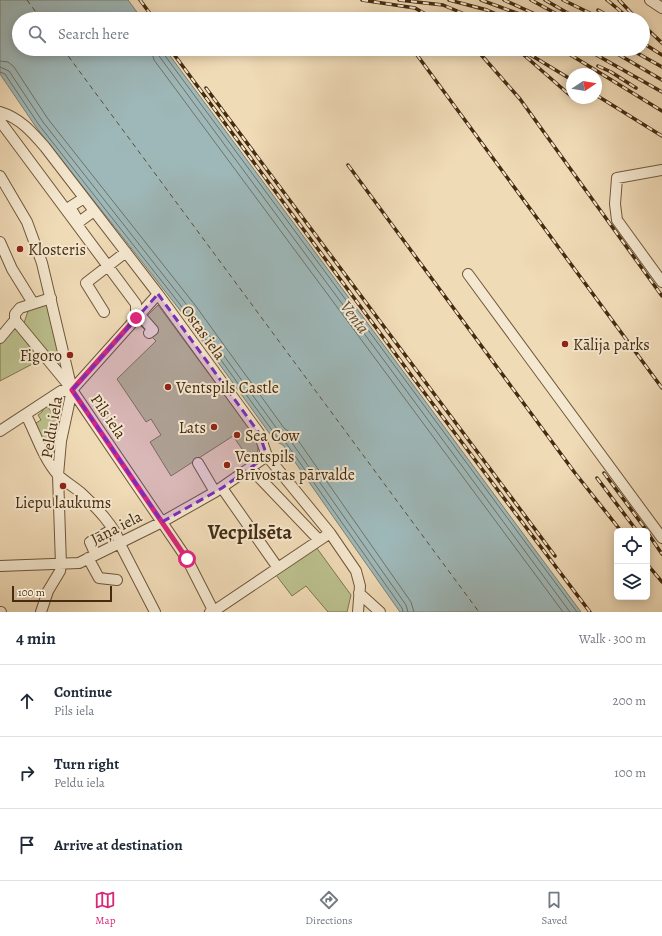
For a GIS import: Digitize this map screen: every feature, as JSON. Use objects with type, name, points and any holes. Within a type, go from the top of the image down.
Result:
[{"type":"street","points":[[650,0],[662,8]]},
{"type":"street","name":"Ostas iela","points":[[0,112],[12,115],[28,129],[84,198],[158,294],[259,433],[268,456],[330,533],[356,571],[360,581],[356,611]]},
{"type":"street","points":[[0,121],[136,304],[138,316],[153,330],[149,333]]},
{"type":"street","points":[[662,170],[617,178],[615,204],[617,220],[662,282]]},
{"type":"street","name":"Pils iela","points":[[1,179],[27,222],[42,263],[72,390],[187,559],[213,612]]},
{"type":"street","points":[[84,198],[70,207],[79,222],[94,211]]},
{"type":"street","points":[[0,242],[12,269],[33,303]]},
{"type":"street","points":[[104,312],[86,283],[126,252]]},
{"type":"street","points":[[468,274],[662,538]]},
{"type":"street","name":"Peldu iela","points":[[155,612],[113,529],[80,492],[58,475],[61,441],[72,390],[158,294]]},
{"type":"street","points":[[51,298],[20,308],[15,314],[15,320],[72,390]]},
{"type":"street","points":[[0,338],[15,320]]},
{"type":"street","points":[[0,431],[61,391],[72,390]]},
{"type":"street","points":[[26,415],[48,461],[58,475],[61,565],[60,571],[48,591],[41,612]]},
{"type":"street","name":"Jāņa iela","points":[[0,566],[61,565],[79,563],[91,555],[162,522],[198,497],[218,490],[252,469],[268,456]]},
{"type":"street","points":[[198,463],[278,568]]},
{"type":"street","points":[[252,469],[319,540]]},
{"type":"street","points":[[113,529],[90,542],[91,555],[99,578],[117,580]]},
{"type":"street","points":[[213,612],[330,533]]},
{"type":"street","points":[[359,593],[380,612]]},
{"type":"highlighted area","points":[[158,294],[259,433],[267,456],[222,488],[162,522],[72,390]]},
{"type":"green space","points":[[48,304],[61,354],[51,358],[24,323],[29,308]]},
{"type":"green space","points":[[158,305],[254,435],[258,449],[256,456],[251,462],[233,436],[171,476],[150,442],[161,435],[151,419],[146,422],[117,379],[156,341],[139,324]]},
{"type":"green space","points":[[14,326],[40,360],[0,381],[0,343]]},
{"type":"green space","points":[[46,404],[52,413],[60,420],[54,458],[49,457],[36,423],[41,420],[38,415],[42,412]]},
{"type":"green space","points":[[316,547],[351,595],[347,612],[328,612],[306,586],[292,596],[276,575]]},
{"type":"water","name":"Venta","points":[[0,0],[128,0],[137,12],[12,12],[12,56],[170,56],[581,612],[400,612],[283,445],[275,441],[183,314],[36,127],[0,74]]},
{"type":"ferry route","points":[[27,0],[36,12]]},
{"type":"ferry route","points":[[68,56],[479,612]]},
{"type":"railway","points":[[140,0],[149,12]]},
{"type":"railway","points":[[362,0],[415,8],[422,12]]},
{"type":"railway","points":[[399,0],[443,5],[460,12]]},
{"type":"railway","points":[[449,0],[492,12]]},
{"type":"railway","points":[[481,0],[514,12]]},
{"type":"railway","points":[[504,0],[531,12]]},
{"type":"railway","points":[[531,0],[553,12]]},
{"type":"railway","points":[[545,0],[566,12]]},
{"type":"railway","points":[[563,0],[588,12]]},
{"type":"railway","points":[[607,0],[622,12]]},
{"type":"railway","points":[[619,0],[630,12]]},
{"type":"railway","points":[[598,10],[602,12]]},
{"type":"railway","points":[[650,32],[662,43]]},
{"type":"railway","points":[[650,47],[662,55]]},
{"type":"railway","points":[[175,56],[414,379],[590,612]]},
{"type":"railway","points":[[418,56],[662,388]]},
{"type":"railway","points":[[482,56],[520,99],[662,296]]},
{"type":"railway","points":[[525,56],[566,92]]},
{"type":"railway","points":[[532,56],[566,76]]},
{"type":"railway","points":[[572,56],[662,111]]},
{"type":"railway","points":[[598,56],[662,92]]},
{"type":"railway","points":[[621,56],[662,80]]},
{"type":"railway","points":[[642,56],[662,67]]},
{"type":"railway","points":[[598,66],[611,72],[636,88]]},
{"type":"railway","points":[[206,88],[555,556]]},
{"type":"railway","points":[[602,99],[662,136]]},
{"type":"railway","points":[[348,165],[575,473],[619,528]]},
{"type":"railway","points":[[604,473],[645,528]]},
{"type":"railway","points":[[597,478],[635,528]]},
{"type":"railway","points":[[650,536],[662,554]]},
{"type":"railway","points":[[650,568],[662,582]]},
{"type":"place","name":"Klosteris","points":[[20,249]]},
{"type":"place","name":"Kālija parks","points":[[565,344]]},
{"type":"place","name":"Figoro","points":[[70,355]]},
{"type":"place","name":"Ventspils Castle","points":[[168,387]]},
{"type":"place","name":"Lats","points":[[214,427]]},
{"type":"place","name":"Sea Cow","points":[[237,435]]},
{"type":"place","name":"Ventspils Brīvostas pārvalde","points":[[227,465]]},
{"type":"place","name":"Liepu laukums","points":[[63,486]]},
{"type":"district","name":"Vecpilsēta","points":[[250,532]]},
{"type":"route","points":[[136,318],[72,390],[187,559]]}]
